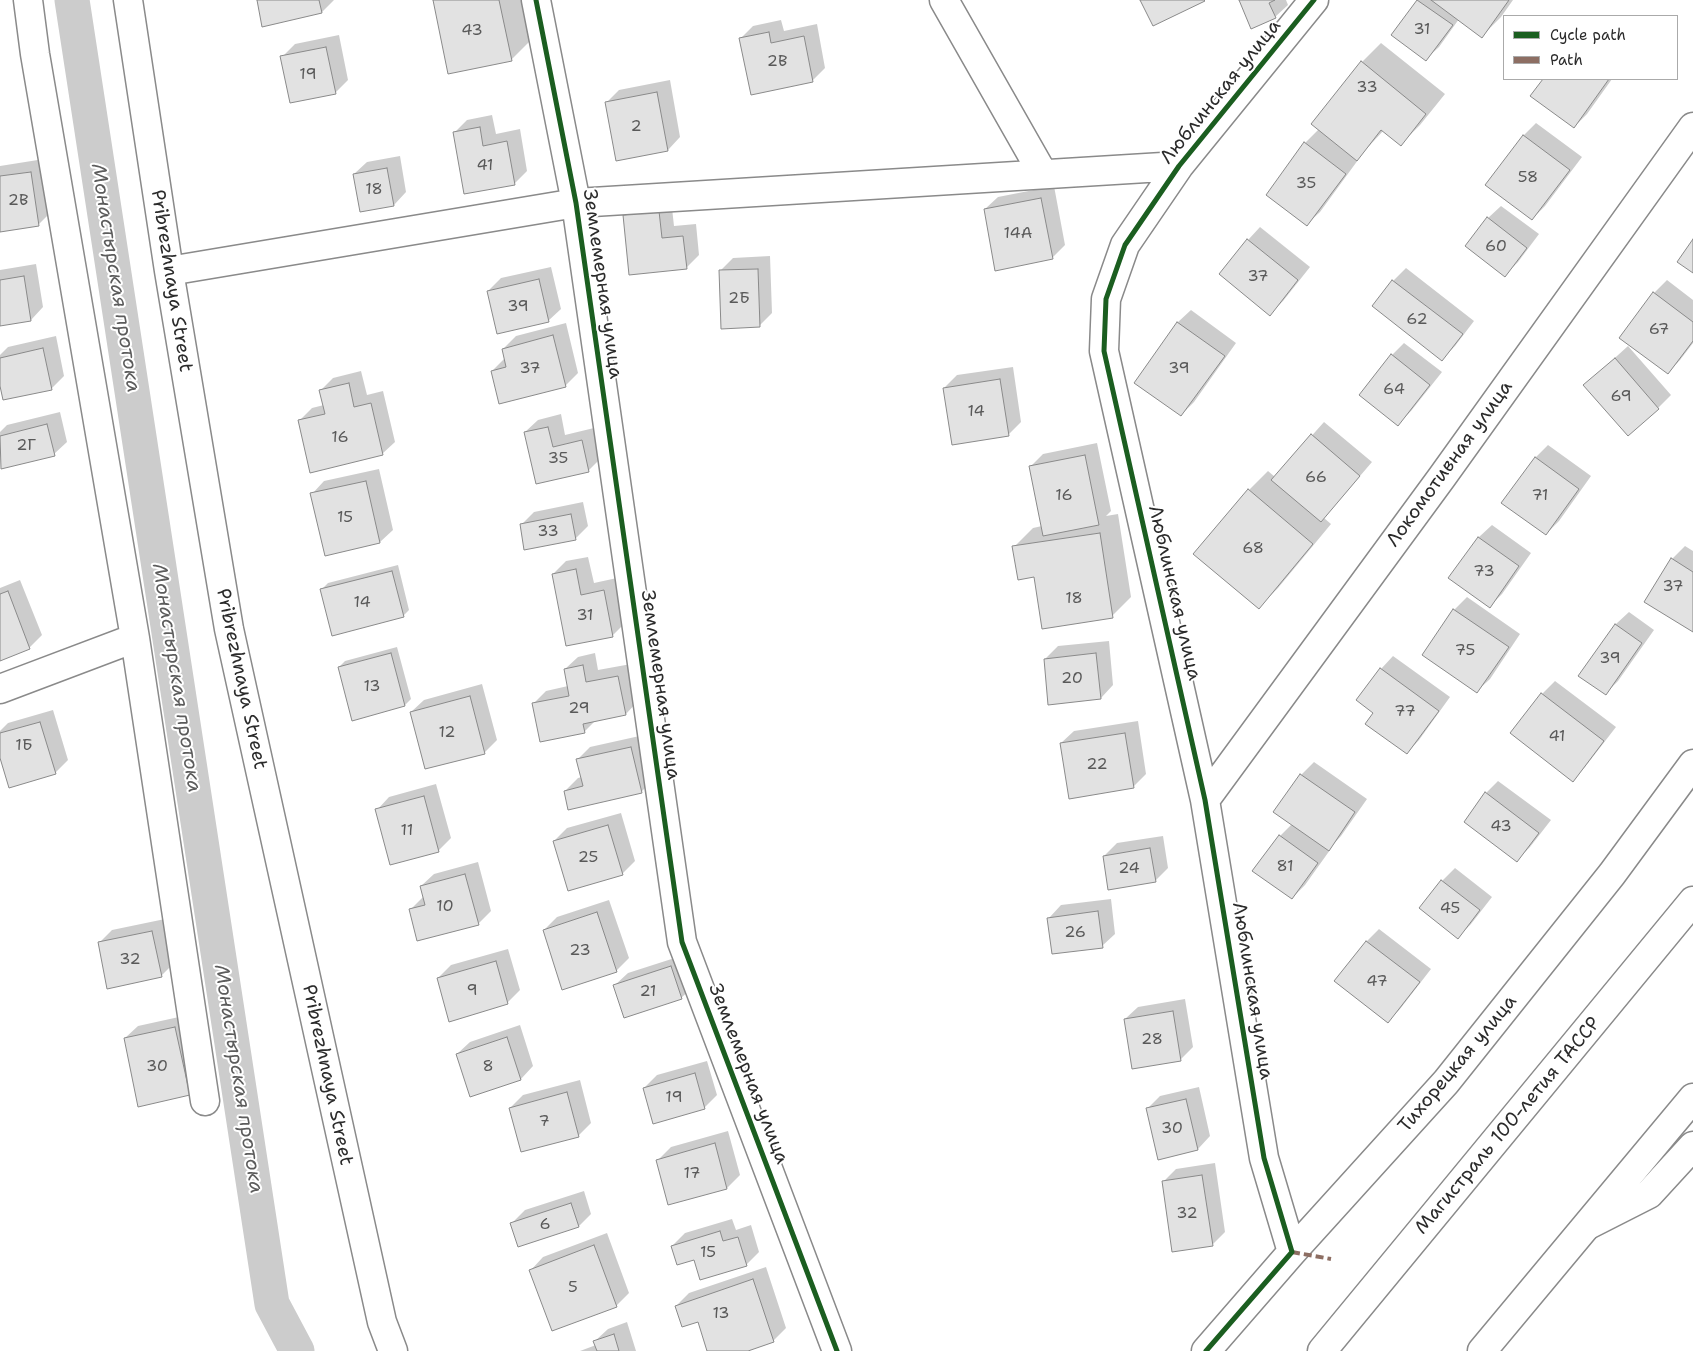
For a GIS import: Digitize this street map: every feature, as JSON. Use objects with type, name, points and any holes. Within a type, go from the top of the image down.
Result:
[{"type":"street","points":[[28,0],[36,64],[135,638],[205,1101]]},
{"type":"street","name":"Pribrezhnaya Street","points":[[128,0],[169,271],[229,629],[382,1322],[393,1351]]},
{"type":"street","name":"Землемерная улица","points":[[536,0],[576,204],[682,942],[837,1351]]},
{"type":"street","points":[[944,0],[1043,174]]},
{"type":"street","name":"Люблинская улица","points":[[1292,1252],[1264,1158],[1205,800],[1104,351],[1106,299],[1125,245],[1179,166],[1314,0]]},
{"type":"street","name":"Локомотивная улица","points":[[1205,800],[1442,477],[1693,127]]},
{"type":"street","points":[[169,271],[576,204],[1179,166]]},
{"type":"street","points":[[0,689],[135,638]]},
{"type":"street","name":"Тихорецкая улица","points":[[1206,1351],[1292,1252],[1446,1082],[1612,874],[1693,764]]},
{"type":"street","name":"Магистраль 100-летия ТАССР","points":[[1322,1351],[1693,901]]},
{"type":"street","points":[[1482,1351],[1693,1098]]},
{"type":"street","points":[[1588,1225],[1649,1194],[1693,1146]]},
{"type":"building","points":[[257,0],[319,0],[322,13],[262,27]]},
{"type":"building","points":[[433,0],[499,0],[512,61],[448,74]]},
{"type":"building","points":[[1140,0],[1204,0],[1205,1],[1153,26]]},
{"type":"building","points":[[1239,0],[1275,0],[1269,3],[1276,18],[1251,29]]},
{"type":"building","points":[[1417,0],[1453,25],[1426,61],[1391,35]]},
{"type":"building","points":[[1431,0],[1509,0],[1482,38]]},
{"type":"building","points":[[769,32],[771,43],[804,36],[813,82],[751,95],[739,38]]},
{"type":"building","points":[[326,47],[336,94],[290,103],[280,56]]},
{"type":"building","points":[[1361,61],[1426,114],[1401,146],[1381,130],[1357,161],[1311,124]]},
{"type":"building","points":[[1542,80],[1608,80],[1574,128],[1530,96]]},
{"type":"building","points":[[657,92],[668,151],[616,161],[605,102]]},
{"type":"building","points":[[480,127],[483,146],[507,141],[515,185],[464,194],[453,132]]},
{"type":"building","points":[[1523,135],[1570,170],[1532,220],[1485,185]]},
{"type":"building","points":[[1304,142],[1346,174],[1307,226],[1266,195]]},
{"type":"building","points":[[387,168],[394,206],[360,212],[353,174]]},
{"type":"building","points":[[31,172],[39,226],[0,232],[0,176]]},
{"type":"building","points":[[1041,198],[1053,259],[995,271],[984,209]]},
{"type":"building","points":[[659,211],[662,238],[683,236],[687,269],[629,275],[623,215]]},
{"type":"building","points":[[1487,217],[1527,248],[1505,277],[1465,246]]},
{"type":"building","points":[[1247,239],[1298,280],[1270,316],[1219,274]]},
{"type":"building","points":[[1693,239],[1693,273],[1677,262]]},
{"type":"building","points":[[758,269],[760,327],[721,329],[719,270]]},
{"type":"building","points":[[24,276],[31,321],[0,326],[0,280]]},
{"type":"building","points":[[539,279],[549,322],[497,334],[487,291]]},
{"type":"building","points":[[1392,280],[1463,334],[1442,361],[1372,306]]},
{"type":"building","points":[[1653,292],[1693,322],[1693,341],[1668,374],[1619,338]]},
{"type":"building","points":[[1177,322],[1225,356],[1181,416],[1134,383]]},
{"type":"building","points":[[553,335],[566,387],[499,404],[491,371],[506,367],[502,349]]},
{"type":"building","points":[[43,348],[52,390],[3,400],[0,386],[0,358]]},
{"type":"building","points":[[1391,354],[1430,385],[1398,426],[1359,395]]},
{"type":"building","points":[[1615,358],[1659,409],[1628,436],[1583,385]]},
{"type":"building","points":[[1000,379],[1009,436],[952,445],[943,388]]},
{"type":"building","points":[[349,383],[354,407],[371,403],[383,455],[310,473],[298,420],[325,414],[319,390]]},
{"type":"building","points":[[47,424],[55,456],[1,469],[0,436]]},
{"type":"building","points":[[548,427],[553,447],[582,440],[589,472],[536,484],[524,432]]},
{"type":"building","points":[[1311,434],[1360,476],[1321,522],[1271,480]]},
{"type":"building","points":[[1085,455],[1099,525],[1043,536],[1029,466]]},
{"type":"building","points":[[1535,457],[1579,489],[1546,535],[1501,503]]},
{"type":"building","points":[[366,481],[380,543],[325,556],[310,493]]},
{"type":"building","points":[[1248,489],[1313,544],[1259,609],[1193,554]]},
{"type":"building","points":[[571,514],[576,540],[524,550],[520,524]]},
{"type":"building","points":[[1100,533],[1113,618],[1042,629],[1034,577],[1018,580],[1012,546]]},
{"type":"building","points":[[1478,537],[1519,566],[1490,608],[1448,578]]},
{"type":"building","points":[[1671,558],[1693,572],[1693,632],[1644,602]]},
{"type":"building","points":[[576,569],[581,595],[604,590],[613,637],[566,646],[552,574]]},
{"type":"building","points":[[392,571],[404,617],[332,636],[320,589]]},
{"type":"building","points":[[8,591],[30,649],[0,661],[0,594]]},
{"type":"building","points":[[1453,609],[1509,647],[1477,693],[1422,655]]},
{"type":"building","points":[[1615,624],[1642,643],[1606,695],[1578,676]]},
{"type":"building","points":[[391,653],[405,706],[352,721],[338,667]]},
{"type":"building","points":[[1096,653],[1101,699],[1048,705],[1044,659]]},
{"type":"building","points":[[583,665],[586,682],[618,676],[626,715],[583,724],[585,733],[540,742],[532,703],[569,696],[564,669]]},
{"type":"building","points":[[1380,668],[1439,711],[1407,754],[1365,724],[1373,713],[1356,700]]},
{"type":"building","points":[[1541,693],[1604,741],[1573,782],[1510,733]]},
{"type":"building","points":[[470,696],[485,754],[425,769],[410,712]]},
{"type":"building","points":[[40,722],[56,774],[9,788],[0,758],[0,733]]},
{"type":"building","points":[[1125,733],[1134,788],[1069,799],[1060,743]]},
{"type":"building","points":[[631,747],[642,793],[568,810],[564,791],[583,786],[576,759]]},
{"type":"building","points":[[1300,774],[1355,812],[1329,851],[1273,812]]},
{"type":"building","points":[[1485,792],[1539,833],[1517,862],[1464,822]]},
{"type":"building","points":[[424,796],[439,852],[390,865],[375,809]]},
{"type":"building","points":[[608,825],[623,875],[568,891],[553,841]]},
{"type":"building","points":[[1279,835],[1318,863],[1292,899],[1252,871]]},
{"type":"building","points":[[1150,848],[1156,882],[1108,890],[1103,856]]},
{"type":"building","points":[[465,874],[479,925],[417,941],[409,909],[425,905],[420,886]]},
{"type":"building","points":[[1441,880],[1480,910],[1458,939],[1419,908]]},
{"type":"building","points":[[1098,911],[1103,948],[1052,954],[1047,918]]},
{"type":"building","points":[[597,912],[617,972],[562,990],[543,930]]},
{"type":"building","points":[[152,931],[162,977],[107,989],[98,942]]},
{"type":"building","points":[[1366,941],[1420,982],[1388,1023],[1334,981]]},
{"type":"building","points":[[496,961],[508,1004],[449,1022],[437,978]]},
{"type":"building","points":[[671,966],[682,999],[624,1018],[613,985]]},
{"type":"building","points":[[1173,1011],[1181,1061],[1132,1069],[1124,1019]]},
{"type":"building","points":[[175,1027],[190,1095],[138,1107],[124,1038]]},
{"type":"building","points":[[507,1037],[521,1080],[470,1097],[456,1054]]},
{"type":"building","points":[[695,1073],[705,1109],[653,1124],[643,1088]]},
{"type":"building","points":[[567,1092],[579,1137],[521,1152],[509,1108]]},
{"type":"building","points":[[1186,1099],[1198,1150],[1158,1160],[1146,1108]]},
{"type":"building","points":[[715,1143],[727,1189],[668,1205],[656,1160]]},
{"type":"building","points":[[1202,1175],[1213,1246],[1172,1252],[1162,1181]]},
{"type":"building","points":[[571,1203],[579,1227],[518,1247],[510,1223]]},
{"type":"building","points":[[720,1231],[723,1241],[738,1237],[747,1266],[700,1280],[694,1260],[677,1265],[671,1246]]},
{"type":"building","points":[[594,1245],[617,1307],[552,1331],[529,1270]]},
{"type":"building","points":[[753,1279],[774,1342],[748,1351],[707,1351],[698,1322],[682,1327],[675,1306]]},
{"type":"building","points":[[614,1334],[619,1351],[597,1351],[593,1341]]},
{"type":"waterway","name":"Монастырская протока","points":[[72,0],[272,1304],[297,1351]]},
{"type":"marked path","points":[[1292,1252],[1331,1259]]},
{"type":"cycle path","points":[[536,0],[576,203],[682,942],[837,1351]]},
{"type":"cycle path","points":[[1206,1351],[1292,1252],[1264,1158],[1205,800],[1104,351],[1106,299],[1125,245],[1179,166],[1314,0]]}]
